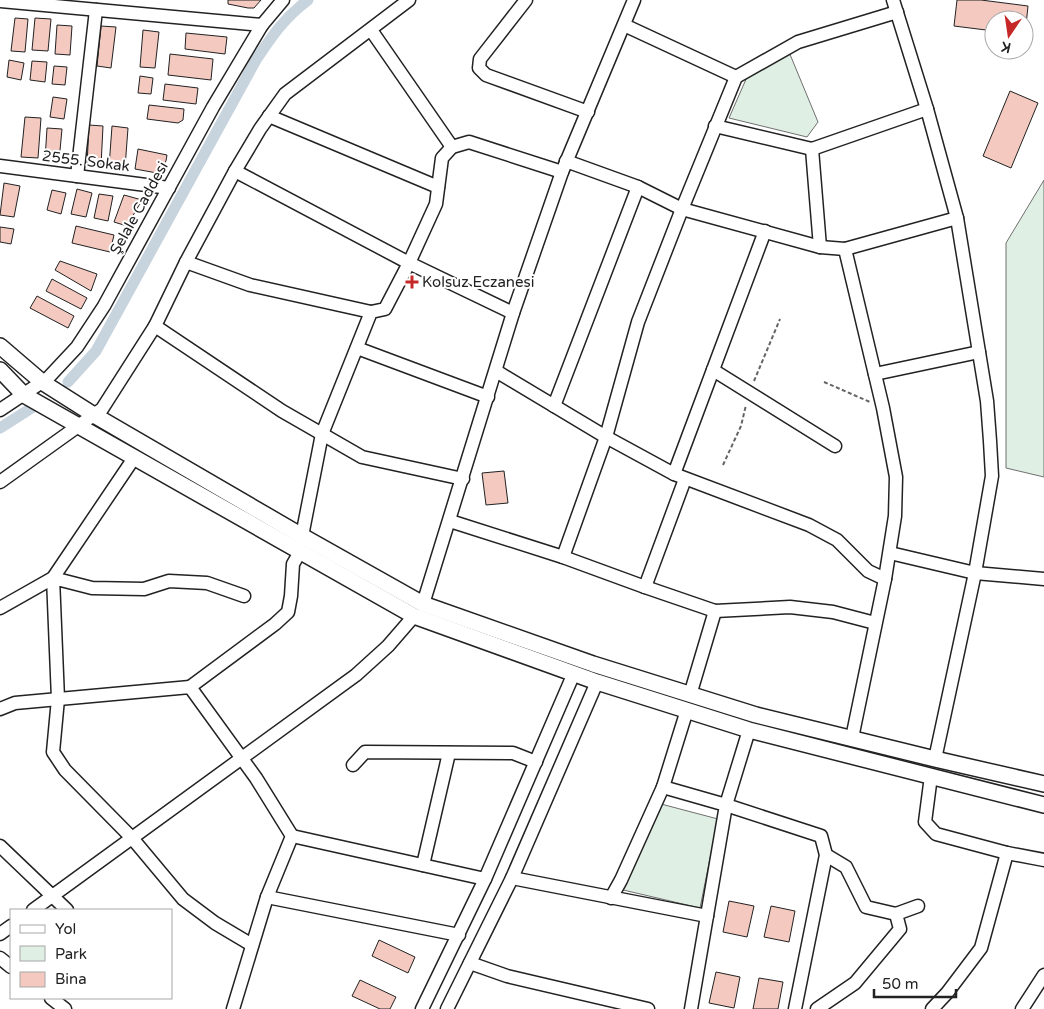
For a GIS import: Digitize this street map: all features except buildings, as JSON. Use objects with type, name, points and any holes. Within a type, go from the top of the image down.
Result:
[{"type":"main road","points":[[0,346],[42,382],[94,415],[423,604],[593,664],[756,715],[935,760],[1044,784]]},
{"type":"main road","points":[[0,370],[24,395],[414,616],[597,682],[749,730],[1044,805]]},
{"type":"main road","points":[[414,616],[423,604]]},
{"type":"street","name":"Şelale Caddesi","points":[[0,410],[42,382],[77,347],[104,306],[212,107],[262,25],[283,0]]},
{"type":"street","points":[[0,482],[102,409],[155,326],[186,262],[235,171],[285,94],[409,0]]},
{"type":"street","points":[[526,0],[480,59],[479,68],[486,75],[588,112]]},
{"type":"street","points":[[423,604],[513,313],[564,166],[634,0]]},
{"type":"street","points":[[0,1],[262,25]]},
{"type":"street","points":[[563,557],[606,437],[638,322],[736,77],[798,42],[895,6],[927,108],[957,218],[987,401],[992,476],[975,573],[935,760]]},
{"type":"street","points":[[77,176],[96,10]]},
{"type":"street","points":[[624,25],[736,77]]},
{"type":"street","points":[[371,30],[452,147]]},
{"type":"street","points":[[716,126],[812,149],[927,108]]},
{"type":"street","points":[[269,116],[438,187]]},
{"type":"street","points":[[186,262],[250,285],[370,312],[385,309],[436,204],[442,158],[452,147],[469,142],[638,187],[682,208],[820,246],[845,249],[957,218]]},
{"type":"street","points":[[812,149],[820,246]]},
{"type":"street","name":"2555. Sokak","points":[[0,166],[169,188]]},
{"type":"street","points":[[235,171],[409,263],[513,313]]},
{"type":"street","points":[[554,406],[638,187]]},
{"type":"street","points":[[645,587],[713,370],[765,232]]},
{"type":"street","points":[[845,249],[883,408],[896,477],[896,516],[890,553],[852,738]]},
{"type":"street","points":[[302,536],[322,434],[370,312]]},
{"type":"street","points":[[155,326],[282,411],[362,457],[463,479]]},
{"type":"street","points":[[357,348],[488,397]]},
{"type":"street","points":[[875,374],[979,352]]},
{"type":"street","points":[[713,370],[835,446]]},
{"type":"street","points":[[496,371],[606,437],[679,477],[809,525],[837,540],[868,571],[885,579]]},
{"type":"street","points":[[0,608],[53,578],[134,458]]},
{"type":"street","points":[[450,521],[563,557],[715,610],[790,607],[833,612],[875,623]]},
{"type":"street","points":[[0,709],[15,703],[190,687],[275,624],[288,612],[294,564],[300,552]]},
{"type":"street","points":[[890,553],[975,573],[1044,579]]},
{"type":"street","points":[[53,578],[92,588],[144,589],[169,581],[207,583],[244,596]]},
{"type":"street","points":[[53,578],[58,699],[53,752],[64,770],[132,838],[183,899],[215,923],[252,945]]},
{"type":"street","points":[[690,695],[715,610]]},
{"type":"street","points":[[34,909],[356,675],[388,646],[414,616]]},
{"type":"street","points":[[422,1009],[459,935],[574,673]]},
{"type":"street","points":[[447,1009],[512,878],[597,682]]},
{"type":"street","points":[[190,687],[242,758],[280,814],[292,836],[484,879]]},
{"type":"street","points":[[611,898],[663,787],[687,710]]},
{"type":"street","points":[[691,1009],[726,805],[749,730]]},
{"type":"street","points":[[353,765],[365,752],[513,753],[536,762]]},
{"type":"street","points":[[423,865],[449,752]]},
{"type":"street","points":[[931,776],[925,822],[936,834],[1007,853],[1044,860]]},
{"type":"street","points":[[663,787],[821,836],[826,855],[795,1009]]},
{"type":"street","points":[[233,1009],[266,897],[292,836]]},
{"type":"street","points":[[2,850],[66,909]]},
{"type":"street","points":[[932,1009],[947,993],[981,948],[1007,853]]},
{"type":"street","points":[[826,855],[846,867],[866,907],[896,914],[918,906]]},
{"type":"street","points":[[512,878],[707,916]]},
{"type":"street","points":[[266,897],[459,935]]},
{"type":"street","points":[[818,1009],[855,983],[900,929],[896,914]]},
{"type":"street","points":[[0,958],[10,966]]},
{"type":"street","points":[[470,963],[507,976],[648,1009]]},
{"type":"street","points":[[1022,1009],[1044,975]]},
{"type":"street","points":[[52,999],[65,1009]]},
{"type":"path","points":[[723,465],[741,426],[749,392],[780,319]]},
{"type":"path","points":[[824,382],[883,408]]},
{"type":"green space","points":[[789,52],[818,122],[807,137],[729,118],[747,77]]},
{"type":"green space","points":[[1044,180],[1044,477],[1006,468],[1006,243]]},
{"type":"green space","points":[[661,804],[718,819],[700,908],[619,889]]},
{"type":"waterway","points":[[68,382],[96,351],[256,60],[285,21],[308,0]]},
{"type":"waterway","points":[[0,428],[33,407]]},
{"type":"place","name":"Kolsuz Eczanesi","points":[[412,282]]}]
